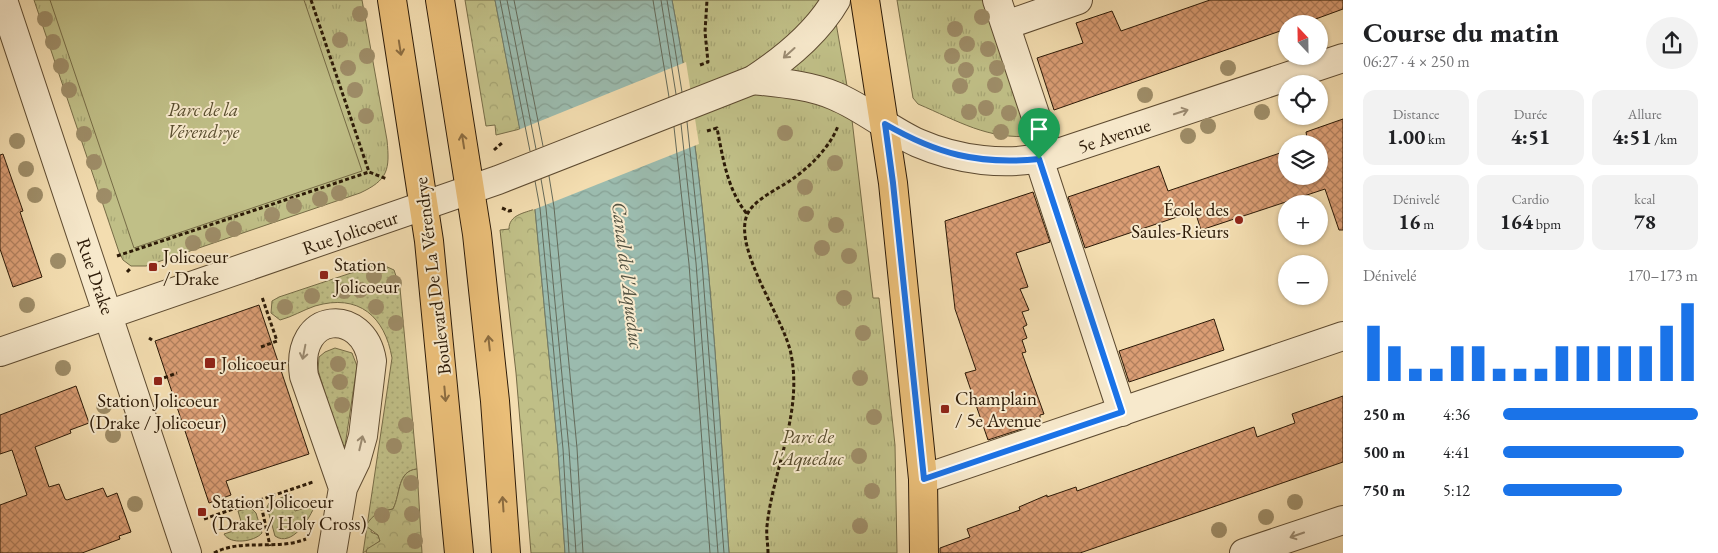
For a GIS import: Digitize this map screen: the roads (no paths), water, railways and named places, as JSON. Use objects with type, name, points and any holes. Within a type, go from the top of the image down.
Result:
[{"type":"main road","name":"Boulevard De La Vérendrye","points":[[392,0],[424,206],[440,339],[459,553]]},
{"type":"main road","points":[[440,0],[470,189],[493,383],[506,553]]},
{"type":"main road","points":[[866,0],[893,183],[924,479],[924,553]]},
{"type":"street","name":"Rue Drake","points":[[3,0],[10,56],[108,314],[187,553]]},
{"type":"street","name":"Rue Jolicoeur","points":[[0,352],[424,206],[753,80],[775,66],[809,34],[822,21],[836,0]]},
{"type":"street","points":[[997,0],[1122,412]]},
{"type":"street","points":[[1006,25],[1078,0]]},
{"type":"street","name":"5e Avenue","points":[[885,124],[918,143],[966,156],[1012,162],[1044,158],[1343,58]]},
{"type":"street","name":"Rue Jolicoeur","points":[[753,80],[788,84],[826,93],[850,103],[885,124]]},
{"type":"street","points":[[332,483],[356,461],[363,436],[372,361],[371,353],[363,337],[348,325],[337,324],[327,324],[314,331],[305,345],[302,365],[332,483],[332,553]]},
{"type":"street","points":[[924,479],[1343,336]]},
{"type":"street","points":[[1244,553],[1343,520]]},
{"type":"water","name":"Canal de l'Aqueduc","points":[[495,0],[672,0],[684,68],[702,206],[709,275],[729,553],[565,553],[558,450],[535,209]]},
{"type":"place","name":"École des Saules-Rieurs","points":[[1239,220]]},
{"type":"place","name":"Jolicoeur / Drake","points":[[153,267]]},
{"type":"place","name":"Station Jolicoeur","points":[[324,275]]},
{"type":"place","name":"Jolicoeur","points":[[210,363]]},
{"type":"place","name":"Station Jolicoeur (Drake / Jolicoeur)","points":[[158,381]]},
{"type":"place","name":"Champlain / 5e Avenue","points":[[945,409]]},
{"type":"place","name":"Station Jolicoeur (Drake / Holy Cross)","points":[[202,512]]},
{"type":"park label","name":"Parc de la Vérendrye","points":[[203,120]]},
{"type":"park label","name":"Parc de l'Aqueduc","points":[[808,447]]}]
